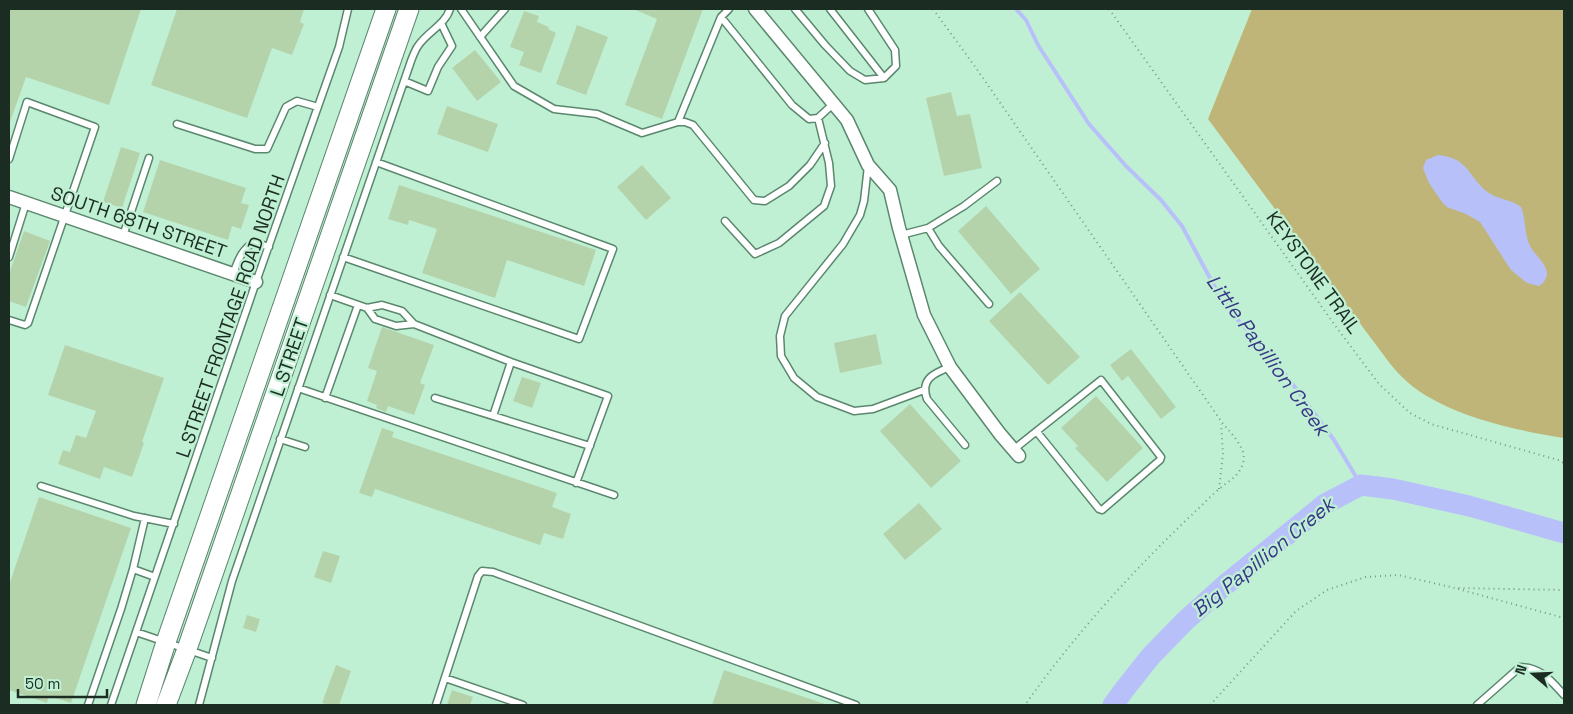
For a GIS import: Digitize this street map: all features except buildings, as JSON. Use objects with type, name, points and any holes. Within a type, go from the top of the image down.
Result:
[{"type":"main road","name":"L STREET","points":[[146,705],[166,642],[386,9]]},
{"type":"main road","name":"L STREET","points":[[166,705],[409,9]]},
{"type":"main road","points":[[135,705],[166,642]]},
{"type":"main road","points":[[178,705],[187,649]]},
{"type":"street","points":[[755,9],[847,120],[868,165],[890,190],[924,315],[950,367],[1016,453]]},
{"type":"street","name":"SOUTH 68TH STREET","points":[[9,197],[256,282]]},
{"type":"lane","name":"L STREET FRONTAGE ROAD NORTH","points":[[111,705],[256,282],[318,108],[340,42],[348,9]]},
{"type":"lane","points":[[199,705],[228,593],[404,82],[418,46],[441,23],[450,9]]},
{"type":"lane","points":[[461,9],[514,86],[554,109],[597,114],[642,133],[678,122],[693,125],[754,200],[765,201],[789,186],[810,165],[825,143]]},
{"type":"lane","points":[[480,37],[505,9]]},
{"type":"lane","points":[[678,122],[721,17],[728,9]]},
{"type":"lane","points":[[794,9],[850,71],[865,80],[884,78],[896,66],[895,50],[868,9]]},
{"type":"lane","points":[[830,9],[884,78]]},
{"type":"lane","points":[[721,17],[792,105],[809,119],[818,118],[833,104]]},
{"type":"lane","points":[[404,82],[428,91],[438,67],[452,46],[441,23]]},
{"type":"lane","points":[[177,124],[255,148],[267,149],[286,107],[297,101],[318,108]]},
{"type":"lane","points":[[9,158],[27,102],[95,127],[28,323],[25,325],[9,320]]},
{"type":"lane","points":[[725,221],[755,254],[779,243],[824,206],[832,186],[825,143],[818,118]]},
{"type":"lane","points":[[123,236],[149,158]]},
{"type":"lane","points":[[343,257],[579,339],[613,249],[376,162]]},
{"type":"lane","points":[[868,165],[864,201],[860,215],[843,244],[786,316],[780,336],[781,356],[794,378],[817,397],[854,411],[874,409],[924,390]]},
{"type":"lane","points":[[901,235],[928,228],[964,206],[997,181]]},
{"type":"lane","points":[[9,257],[26,203]]},
{"type":"lane","points":[[928,228],[939,246],[989,304]]},
{"type":"lane","points":[[233,274],[241,253],[246,247],[254,242],[270,246]]},
{"type":"lane","points":[[330,295],[367,308],[382,305],[402,311],[414,324],[511,362],[608,396],[576,482]]},
{"type":"lane","points":[[325,398],[358,305]]},
{"type":"lane","points":[[367,308],[375,319],[396,326],[414,324]]},
{"type":"lane","points":[[493,416],[511,362]]},
{"type":"lane","points":[[950,367],[934,373],[924,390],[927,399],[966,445]]},
{"type":"lane","points":[[1016,453],[1037,432],[1101,380],[1161,458],[1102,510],[1037,432]]},
{"type":"lane","points":[[298,388],[614,495]]},
{"type":"lane","points":[[434,398],[590,446]]},
{"type":"lane","points":[[280,439],[305,447]]},
{"type":"lane","points":[[41,486],[145,518],[174,524]]},
{"type":"lane","points":[[88,705],[121,609],[145,518]]},
{"type":"lane","points":[[132,568],[155,577]]},
{"type":"lane","points":[[436,705],[478,576],[482,571],[493,572],[856,705]]},
{"type":"lane","points":[[136,632],[212,658]]},
{"type":"lane","points":[[1477,705],[1520,667],[1529,667],[1543,672],[1564,695]]},
{"type":"lane","points":[[445,678],[524,705]]},
{"type":"path","points":[[933,9],[1244,453],[1244,460],[1237,476],[1219,489],[1185,521],[1119,589],[1025,705]]},
{"type":"path","name":"KEYSTONE TRAIL","points":[[1109,9],[1379,384],[1410,413],[1431,424],[1564,462]]},
{"type":"path","points":[[1219,489],[1223,454],[1221,422]]},
{"type":"path","points":[[1210,705],[1296,611],[1327,590],[1366,577],[1398,576],[1455,588],[1564,618]]},
{"type":"path","points":[[1455,588],[1564,590]]},
{"type":"shaded area","points":[[1252,9],[1564,9],[1564,438],[1500,425],[1455,410],[1435,401],[1401,376],[1208,119]]},
{"type":"water","points":[[1438,155],[1457,160],[1463,164],[1489,193],[1514,202],[1521,207],[1530,246],[1546,269],[1546,277],[1541,285],[1527,283],[1511,270],[1480,222],[1447,207],[1442,202],[1429,183],[1423,168],[1426,160]]},
{"type":"waterway","name":"Little Papillion Creek","points":[[1016,9],[1026,20],[1038,45],[1089,124],[1126,166],[1161,200],[1182,226],[1218,293],[1238,320],[1276,362],[1306,402],[1334,440],[1361,485]]},
{"type":"waterway","name":"Big Papillion Creek","points":[[1113,705],[1150,657],[1185,621],[1225,585],[1325,504],[1361,485],[1393,489],[1469,506],[1564,533]]}]
